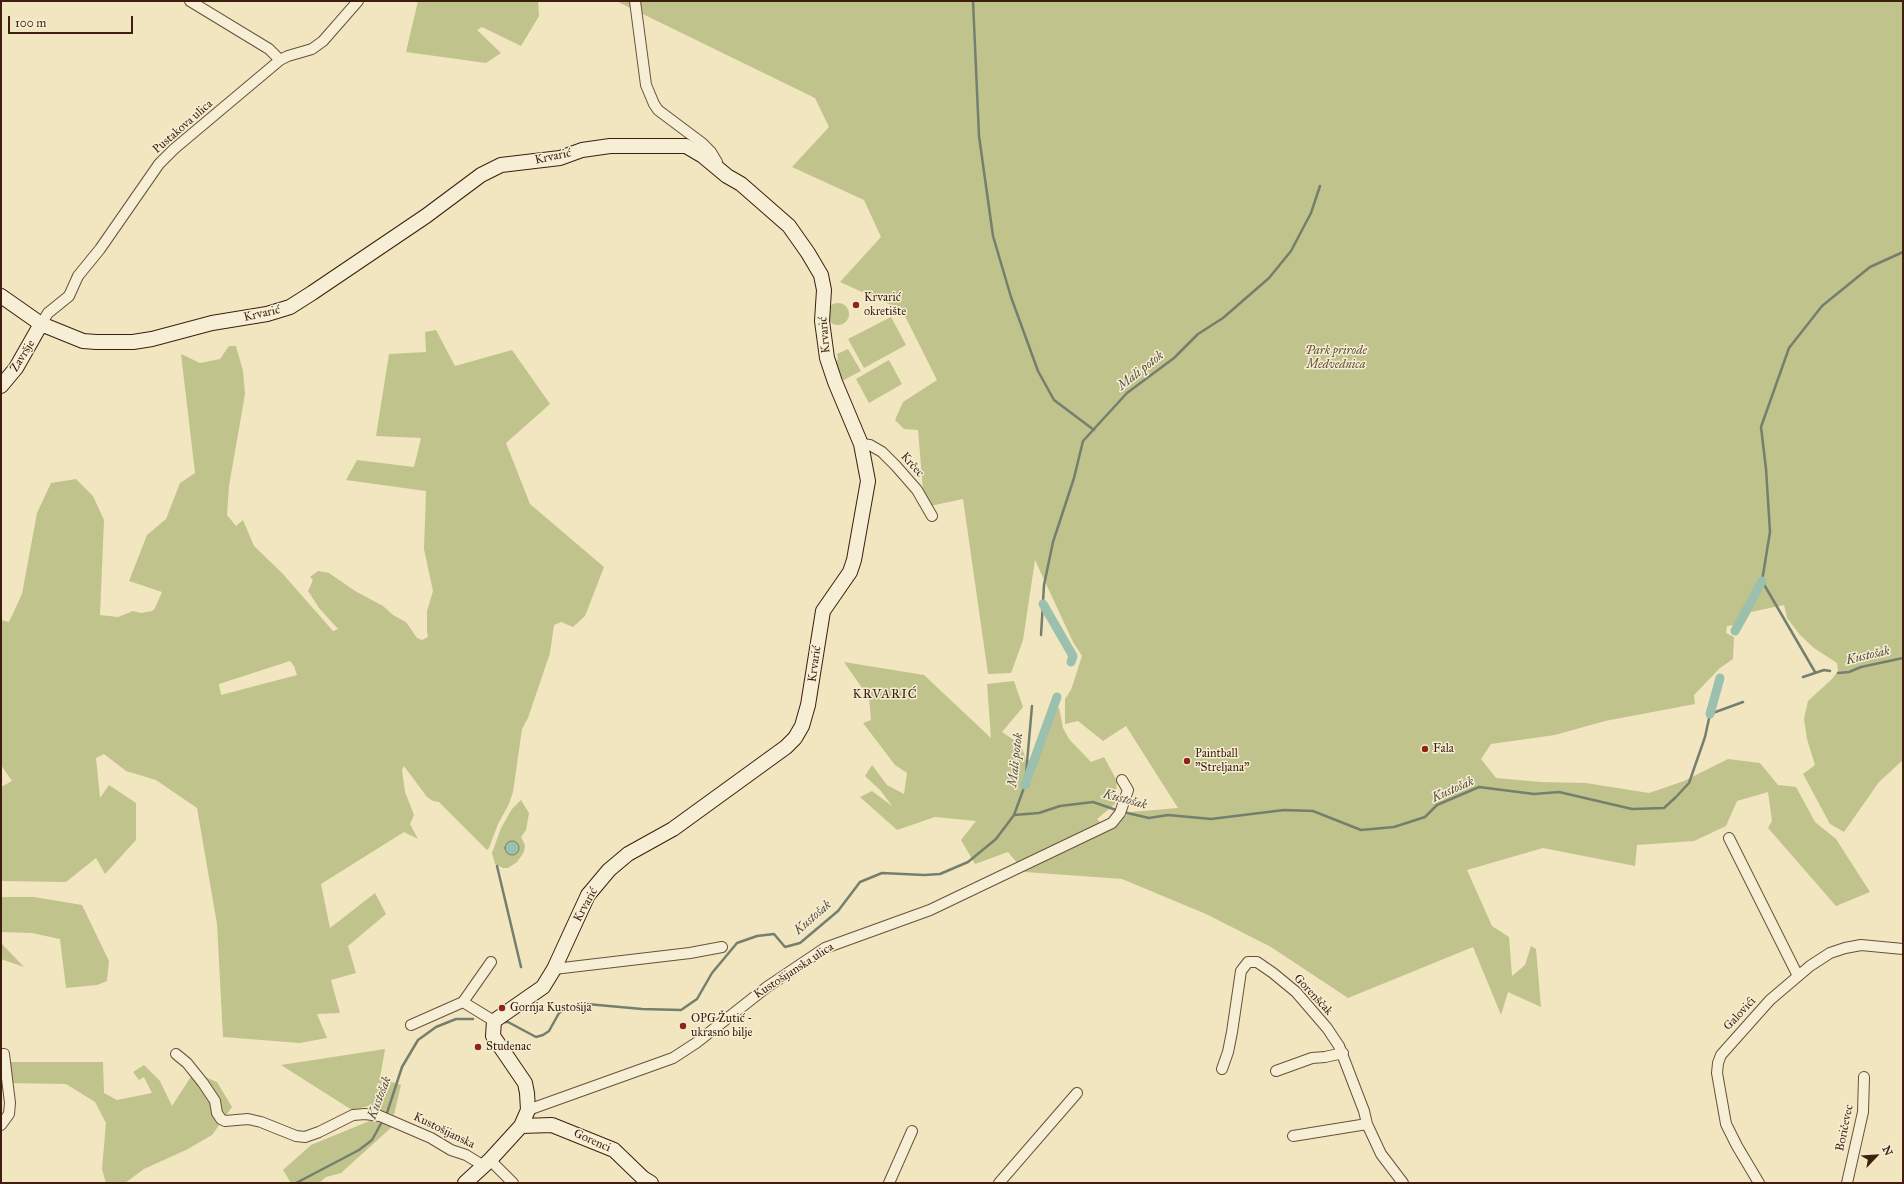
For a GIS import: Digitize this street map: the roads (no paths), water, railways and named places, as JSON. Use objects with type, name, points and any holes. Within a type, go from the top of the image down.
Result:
[{"type":"street","points":[[190,1],[269,49],[280,60]]},
{"type":"street","name":"Pustakova ulica","points":[[41,324],[48,313],[69,296],[78,276],[100,249],[159,164],[174,149],[280,60],[318,46],[329,36],[358,1]]},
{"type":"street","points":[[635,1],[646,86],[654,104],[658,110],[702,143],[711,152],[717,162],[717,167]]},
{"type":"street","name":"Krvarić","points":[[1,296],[41,324],[83,341],[133,342],[152,339],[212,323],[267,314],[290,307],[426,216],[481,175],[501,165],[560,158],[582,150],[610,146],[686,146],[717,167],[727,176],[741,184],[789,226],[821,275],[824,290],[822,321],[827,358],[835,382],[862,444],[868,481],[854,560],[850,572],[824,611],[808,705],[802,726],[795,738],[786,747],[673,829],[628,854],[609,870],[588,895],[554,969],[543,987],[494,1021]]},
{"type":"street","name":"Završje","points":[[1,386],[16,368],[41,324]]},
{"type":"street","name":"Krčec","points":[[862,444],[870,445],[882,452],[896,466],[917,490],[932,516]]},
{"type":"street","name":"Kustošijanska ulica","points":[[528,1110],[673,1058],[696,1043],[767,986],[825,948],[930,910],[1112,823],[1120,812],[1128,790],[1122,780]]},
{"type":"street","points":[[1729,838],[1798,976]]},
{"type":"street","name":"Galovići","points":[[1759,1183],[1727,1127],[1721,1103],[1717,1068],[1719,1059],[1729,1045],[1770,1000],[1821,958],[1839,949],[1861,945],[1903,949]]},
{"type":"street","points":[[554,969],[722,947]]},
{"type":"street","name":"Gorenščak","points":[[1222,1069],[1232,1036],[1240,976],[1244,965],[1252,961],[1257,962],[1296,992],[1327,1028],[1343,1053],[1364,1111],[1367,1124],[1381,1154],[1404,1183]]},
{"type":"street","points":[[412,1025],[463,1002],[491,962]]},
{"type":"street","points":[[463,1002],[494,1021],[493,1036],[525,1083],[528,1093],[528,1110],[521,1126],[487,1163],[466,1183]]},
{"type":"street","points":[[1276,1071],[1312,1058],[1343,1053]]},
{"type":"street","points":[[1,1054],[4,1054],[10,1114],[1,1125]]},
{"type":"street","name":"Kustošijanska","points":[[176,1054],[187,1063],[203,1083],[215,1101],[217,1113],[221,1119],[226,1121],[248,1119],[254,1120],[296,1136],[305,1137],[319,1132],[353,1115],[365,1114],[380,1116],[431,1138],[451,1150],[487,1163],[513,1183]]},
{"type":"street","name":"Boričevec","points":[[1847,1183],[1863,1112],[1864,1078]]},
{"type":"street","points":[[999,1183],[1078,1093]]},
{"type":"street","points":[[1293,1136],[1367,1124]]},
{"type":"street","name":"Gorenci","points":[[521,1126],[552,1125],[614,1150],[643,1178],[651,1183]]},
{"type":"street","points":[[889,1183],[912,1131]]},
{"type":"waterway","points":[[973,1],[979,136],[993,236],[1011,297],[1038,371],[1054,400],[1094,430]]},
{"type":"waterway","name":"Mali potok","points":[[1041,635],[1044,585],[1053,542],[1074,478],[1083,441],[1127,393],[1174,358],[1198,334],[1223,318],[1269,278],[1291,251],[1311,213],[1320,186]]},
{"type":"waterway","points":[[1815,672],[1762,581],[1770,532],[1766,469],[1761,427],[1789,348],[1822,306],[1870,267],[1903,252]]},
{"type":"waterway","points":[[1735,631],[1762,581]]},
{"type":"waterway","points":[[1043,604],[1073,656],[1071,662]]},
{"type":"waterway","name":"Kustošak","points":[[1838,673],[1849,672],[1861,667],[1903,658]]},
{"type":"waterway","name":"Kustošak","points":[[1803,677],[1824,670],[1830,671]]},
{"type":"waterway","points":[[1710,714],[1720,678]]},
{"type":"waterway","points":[[1025,785],[1057,697]]},
{"type":"waterway","name":"Kustošak","points":[[1123,812],[1149,818],[1168,815],[1211,819],[1284,810],[1313,811],[1361,830],[1394,827],[1425,817],[1437,805],[1479,787],[1534,794],[1559,792],[1632,809],[1664,808],[1689,783],[1705,737],[1710,714],[1743,702]]},
{"type":"waterway","name":"Mali potok","points":[[1014,815],[1025,785],[1032,706]]},
{"type":"waterway","name":"Kustošak","points":[[504,1022],[508,1022],[536,1037],[549,1031],[559,1013],[565,1009],[587,1004],[642,1009],[681,1010],[697,999],[712,973],[737,943],[757,936],[774,934],[785,947],[800,943],[838,911],[860,882],[882,873],[924,875],[940,874],[968,862],[996,839],[1014,815],[1039,813],[1060,806],[1093,802],[1119,811]]},
{"type":"waterway","points":[[497,866],[521,967]]},
{"type":"waterway","name":"Kustošak","points":[[386,1116],[402,1067],[418,1040],[436,1027],[456,1019],[473,1019]]},
{"type":"waterway","name":"Kustošak","points":[[296,1183],[359,1150],[372,1140],[383,1120]]},
{"type":"place","name":"Krvarić okretište","points":[[856,305]]},
{"type":"place","name":"Fala","points":[[1425,749]]},
{"type":"place","name":"Paintball \"Streljana\"","points":[[1187,761]]},
{"type":"place","name":"Gornja Kustošija","points":[[502,1008]]},
{"type":"place","name":"OPG Žutić - ukrasno bilje","points":[[683,1026]]},
{"type":"place","name":"Studenac","points":[[478,1047]]},
{"type":"district","name":"KRVARIĆ","points":[[885,695]]},
{"type":"park label","name":"Park prirode Medvednica","points":[[1336,358]]}]
